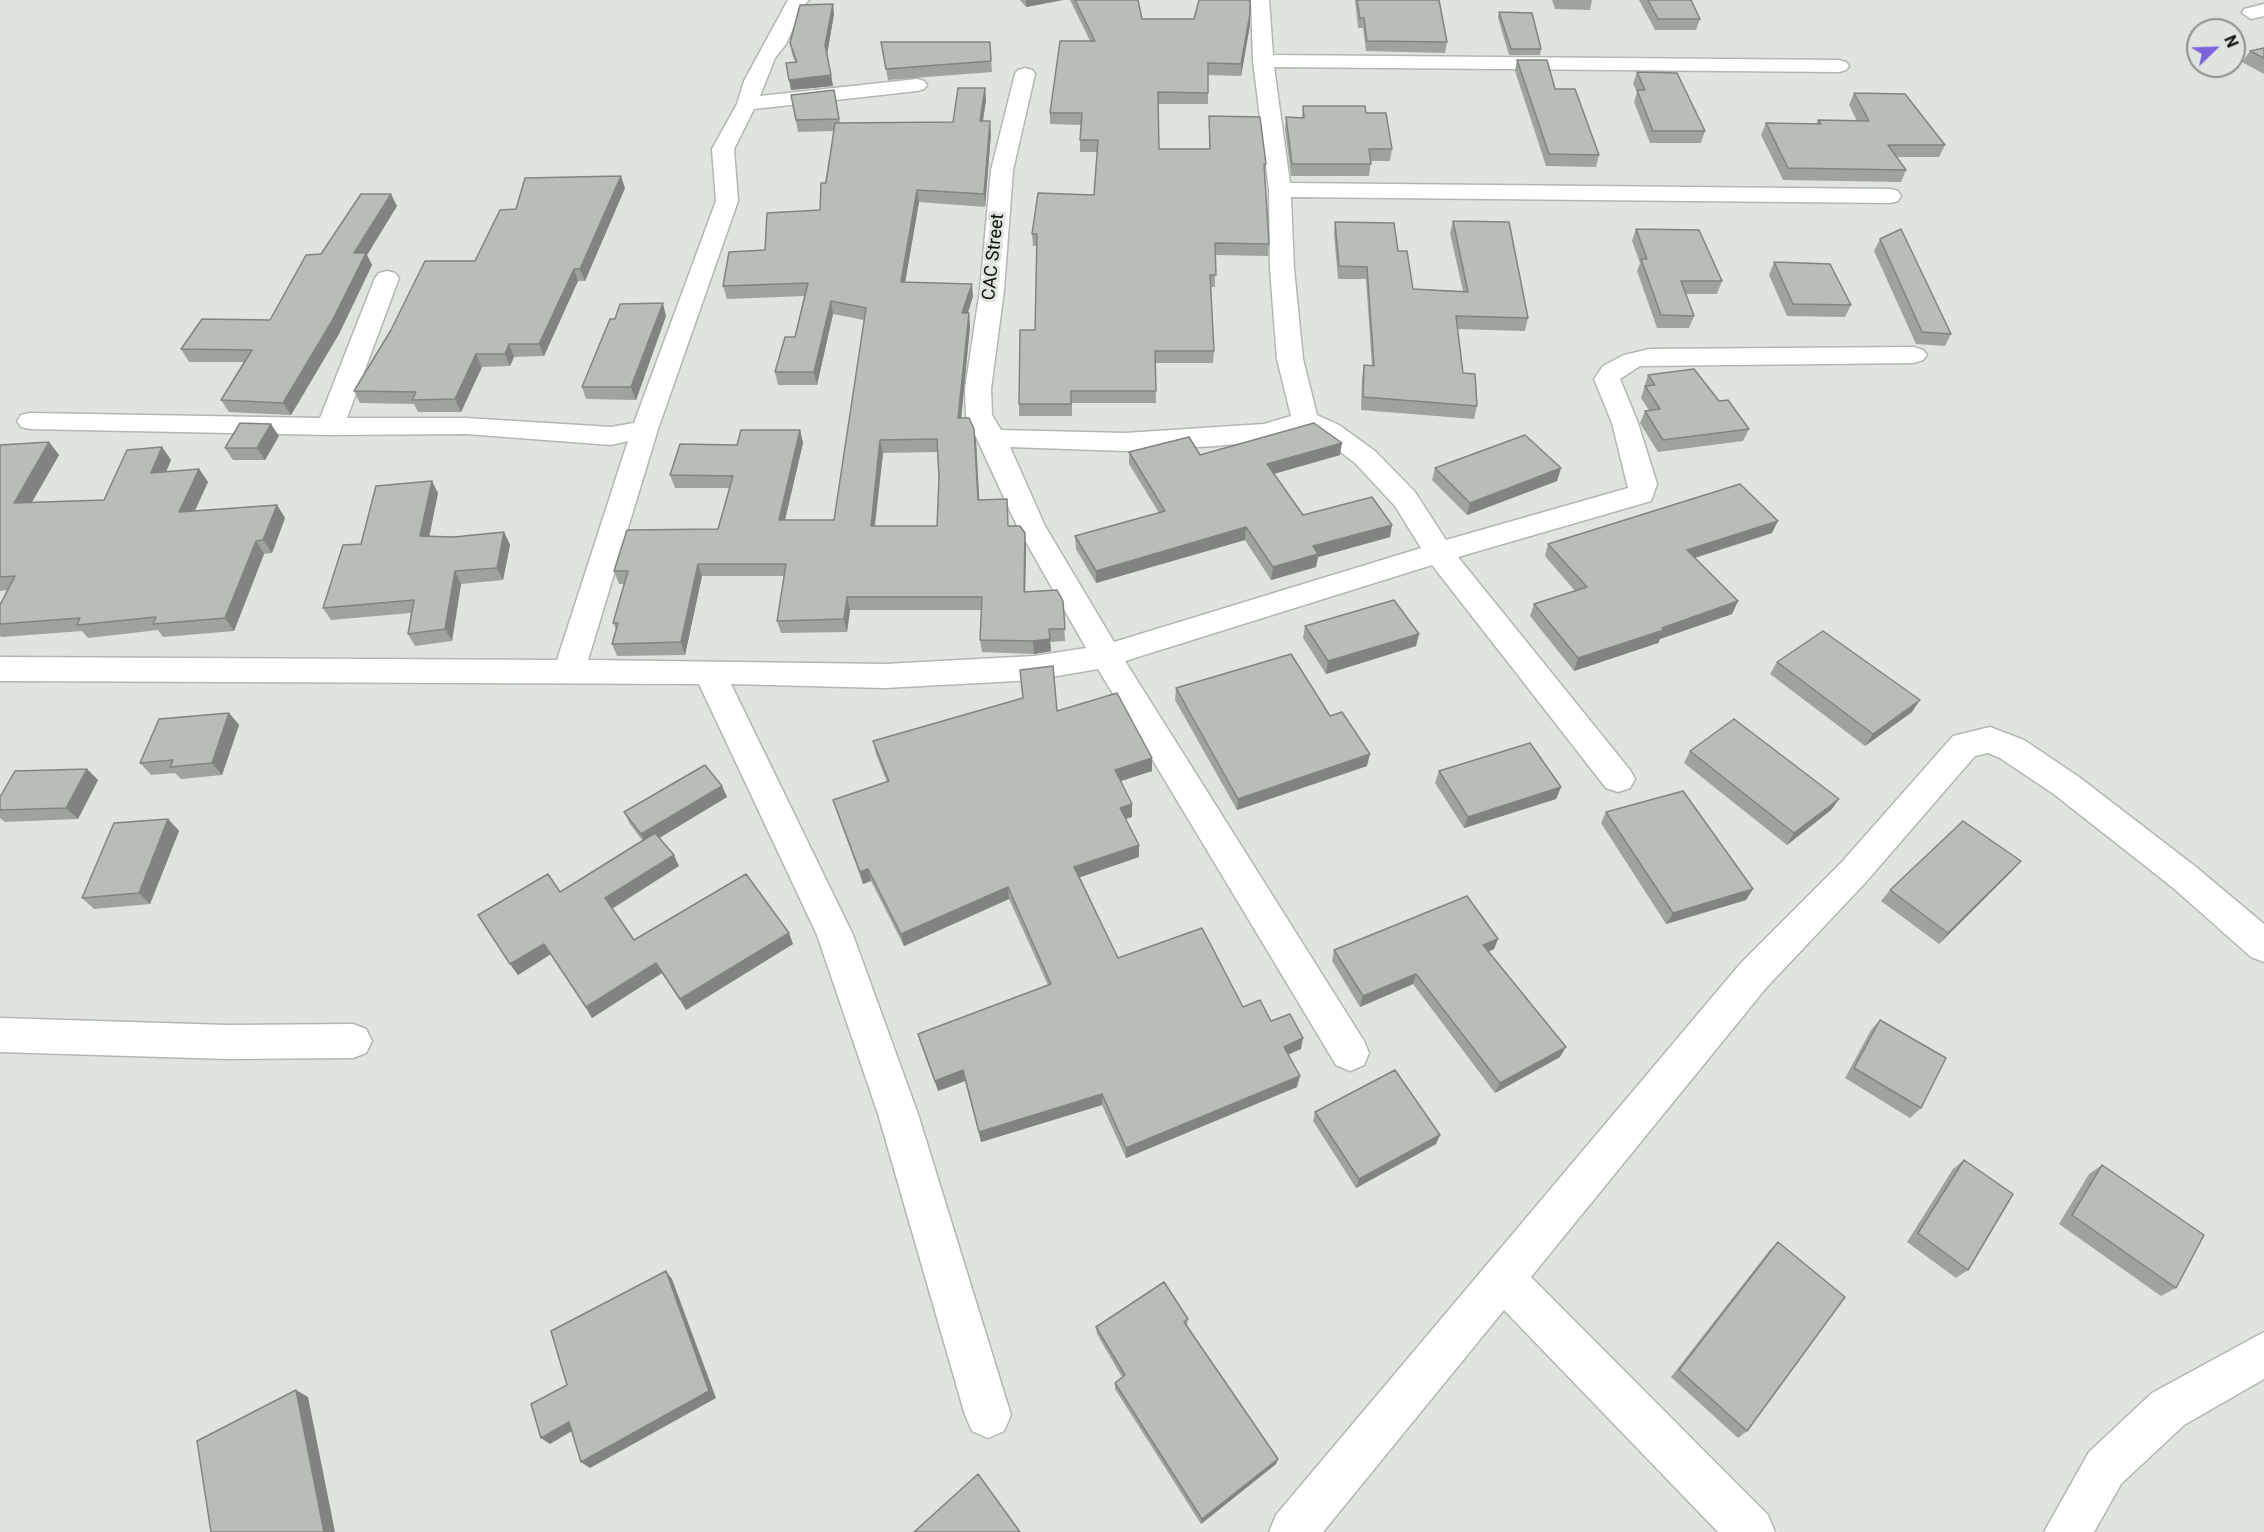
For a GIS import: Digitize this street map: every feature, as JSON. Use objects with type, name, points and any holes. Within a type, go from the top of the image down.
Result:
[{"type":"street","points":[[569,672],[645,429],[727,201],[723,149],[747,104],[754,81],[766,57],[776,44],[795,3],[800,0]]},
{"type":"street","points":[[1260,0],[1263,61],[1280,190],[1282,269],[1290,358],[1305,420]]},
{"type":"street","points":[[1263,61],[1839,66]]},
{"type":"street","name":"CAC Street","points":[[1024,74],[1002,170],[992,290],[978,389],[979,416],[992,438],[1032,526],[1106,656],[1350,1053]]},
{"type":"street","points":[[747,104],[916,85]]},
{"type":"street","points":[[1280,190],[1890,196]]},
{"type":"street","points":[[330,427],[387,278]]},
{"type":"street","points":[[0,669],[709,672],[885,676],[1034,669],[1106,656],[1372,572],[1641,494],[1643,484],[1628,433],[1607,379],[1611,372],[1633,360],[1650,357],[1914,355]]},
{"type":"street","points":[[992,438],[1125,442],[1215,437],[1266,432],[1305,420],[1330,431],[1365,458],[1406,499],[1440,554],[1618,779]]},
{"type":"street","points":[[30,421],[330,427],[466,426],[536,429],[611,436],[645,429]]},
{"type":"street","points":[[709,672],[765,784],[835,935],[898,1114],[988,1415]]},
{"type":"street","points":[[1293,1532],[1504,1280],[1753,976],[1853,873],[1965,745],[1990,740],[2012,750],[2067,786],[2184,877],[2264,946]]},
{"type":"street","points":[[0,1035],[228,1042],[353,1041]]},
{"type":"street","points":[[1504,1280],[1751,1532]]},
{"type":"street","points":[[2068,1532],[2105,1468],[2168,1409],[2264,1354]]},
{"type":"building","points":[[1075,0],[1138,0],[1142,19],[1194,19],[1199,0],[1250,0],[1250,14],[1241,64],[1208,63],[1208,93],[1158,92],[1159,149],[1210,149],[1209,116],[1260,117],[1266,164],[1264,164],[1269,244],[1215,243],[1216,275],[1210,275],[1214,351],[1155,351],[1156,391],[1071,391],[1071,404],[1019,404],[1020,330],[1035,330],[1037,234],[1032,234],[1038,193],[1094,195],[1098,140],[1080,140],[1082,113],[1050,113],[1060,41],[1095,41]]},
{"type":"building","points":[[1357,0],[1439,0],[1447,42],[1367,41],[1364,18],[1360,18]]},
{"type":"building","points":[[1648,0],[1691,0],[1700,19],[1658,19]]},
{"type":"building","points":[[833,4],[825,45],[831,75],[789,80],[786,63],[797,62],[790,43],[800,5]]},
{"type":"building","points":[[1499,12],[1532,13],[1541,49],[1511,49]]},
{"type":"building","points":[[881,42],[990,42],[991,61],[886,69]]},
{"type":"building","points":[[2264,48],[2264,58],[2250,51]]},
{"type":"building","points":[[1517,60],[1547,60],[1555,89],[1575,89],[1599,155],[1549,154]]},
{"type":"building","points":[[1637,72],[1677,73],[1705,131],[1653,131],[1637,90],[1645,90]]},
{"type":"building","points":[[958,88],[985,88],[980,121],[990,121],[984,194],[917,190],[901,282],[972,284],[962,313],[969,313],[958,418],[969,418],[974,429],[978,500],[1007,499],[1008,526],[1020,526],[1025,533],[1024,592],[1057,590],[1063,601],[1065,629],[1049,629],[1050,639],[980,640],[982,597],[847,597],[844,619],[777,621],[786,564],[698,564],[681,642],[612,644],[618,623],[613,623],[628,571],[614,571],[627,530],[718,529],[733,476],[670,475],[680,444],[737,445],[741,430],[800,430],[779,520],[834,520],[866,308],[831,301],[814,372],[775,372],[785,337],[795,337],[808,283],[723,286],[729,252],[765,250],[767,213],[820,210],[821,183],[826,183],[835,123],[953,122]],"holes":[[[937,439],[939,478],[937,526],[871,526],[880,440]]]},
{"type":"building","points":[[834,90],[839,119],[796,120],[791,95]]},
{"type":"building","points":[[1854,93],[1905,94],[1945,145],[1888,145],[1906,170],[1788,168],[1766,123],[1821,124],[1818,120],[1869,121]]},
{"type":"building","points":[[1303,106],[1365,106],[1366,113],[1386,113],[1392,149],[1369,149],[1371,164],[1292,164],[1286,117],[1304,118]]},
{"type":"building","points":[[621,176],[580,269],[574,269],[539,344],[509,344],[505,354],[476,354],[455,399],[412,400],[416,392],[354,391],[391,330],[425,261],[475,261],[500,210],[516,209],[525,178]]},
{"type":"building","points":[[361,194],[391,194],[354,253],[366,253],[332,321],[283,403],[221,400],[252,350],[181,349],[202,319],[270,320],[306,255],[321,254]]},
{"type":"building","points":[[1453,221],[1509,222],[1528,318],[1456,316],[1463,373],[1475,374],[1477,406],[1363,397],[1364,365],[1374,366],[1367,267],[1339,266],[1335,222],[1394,223],[1398,251],[1407,251],[1413,289],[1468,292]]},
{"type":"building","points":[[1636,229],[1699,230],[1722,281],[1681,281],[1694,316],[1661,315],[1641,259],[1647,259]]},
{"type":"building","points":[[1901,229],[1951,334],[1922,332],[1880,239]]},
{"type":"building","points":[[1774,262],[1830,264],[1851,305],[1793,304]]},
{"type":"building","points":[[663,303],[631,387],[582,387],[610,319],[615,319],[620,304]]},
{"type":"building","points":[[1694,369],[1719,401],[1728,400],[1749,429],[1663,440],[1645,411],[1660,409],[1645,386],[1655,385],[1648,375]]},
{"type":"building","points":[[240,423],[271,424],[257,448],[225,448]]},
{"type":"building","points":[[1314,423],[1342,443],[1267,464],[1303,515],[1372,497],[1392,525],[1313,546],[1318,554],[1273,567],[1246,527],[1096,571],[1075,536],[1165,511],[1129,452],[1189,437],[1200,455]]},
{"type":"building","points":[[1525,435],[1561,468],[1470,503],[1435,468]]},
{"type":"building","points":[[49,442],[14,503],[104,500],[127,450],[162,447],[151,473],[199,469],[179,512],[277,505],[263,540],[256,541],[225,618],[153,624],[156,617],[77,625],[80,618],[0,624],[0,605],[15,576],[0,577],[0,445]]},
{"type":"building","points":[[432,481],[420,536],[454,537],[504,532],[497,568],[455,571],[445,629],[408,634],[414,600],[323,608],[343,545],[361,544],[376,486]]},
{"type":"building","points":[[1740,484],[1778,521],[1687,550],[1738,601],[1662,628],[1664,630],[1578,658],[1534,604],[1587,587],[1548,544]]},
{"type":"building","points":[[1394,600],[1419,634],[1328,661],[1305,626]]},
{"type":"building","points":[[1823,631],[1920,700],[1873,734],[1777,662]]},
{"type":"building","points":[[1291,654],[1330,716],[1342,712],[1370,754],[1238,799],[1176,688]]},
{"type":"building","points":[[1053,666],[1057,711],[1117,693],[1152,758],[1115,770],[1132,804],[1120,808],[1139,845],[1074,867],[1118,958],[1202,928],[1243,1007],[1260,1000],[1271,1021],[1290,1014],[1303,1038],[1284,1047],[1300,1076],[1126,1148],[1102,1094],[979,1132],[963,1070],[935,1081],[918,1034],[1051,984],[1008,887],[901,934],[868,869],[860,872],[833,800],[889,781],[873,741],[1023,698],[1020,670]]},
{"type":"building","points":[[229,713],[212,763],[170,767],[173,760],[140,763],[159,719]]},
{"type":"building","points":[[1734,719],[1839,799],[1794,833],[1690,751]]},
{"type":"building","points":[[1530,743],[1561,787],[1468,817],[1439,771]]},
{"type":"building","points":[[705,765],[722,786],[641,834],[624,812]]},
{"type":"building","points":[[87,769],[66,808],[0,810],[0,797],[15,771]]},
{"type":"building","points":[[1683,791],[1753,889],[1673,913],[1606,812]]},
{"type":"building","points":[[168,819],[139,893],[82,898],[114,823]]},
{"type":"building","points":[[1963,821],[2021,861],[1948,933],[1890,890]]},
{"type":"building","points":[[655,833],[674,855],[605,898],[634,940],[746,874],[789,933],[680,999],[656,963],[586,1007],[544,944],[510,964],[478,915],[548,874],[560,892]]},
{"type":"building","points":[[1467,896],[1498,939],[1483,945],[1566,1047],[1500,1083],[1416,974],[1363,996],[1334,950]]},
{"type":"building","points":[[1880,1020],[1946,1058],[1921,1108],[1854,1068]]},
{"type":"building","points":[[1395,1070],[1440,1135],[1359,1179],[1315,1112]]},
{"type":"building","points":[[1964,1160],[2013,1194],[1968,1270],[1918,1233]]},
{"type":"building","points":[[2102,1165],[2204,1235],[2176,1288],[2072,1215]]},
{"type":"building","points":[[1778,1242],[1845,1297],[1747,1431],[1679,1370]]},
{"type":"building","points":[[666,1271],[709,1391],[581,1462],[569,1422],[541,1438],[531,1404],[567,1385],[551,1331]]},
{"type":"building","points":[[1164,1282],[1188,1319],[1184,1322],[1278,1459],[1202,1519],[1115,1383],[1125,1375],[1096,1327]]},
{"type":"building","points":[[296,1390],[324,1532],[211,1532],[197,1441]]},
{"type":"building","points":[[978,1474],[1020,1532],[914,1532]]}]
